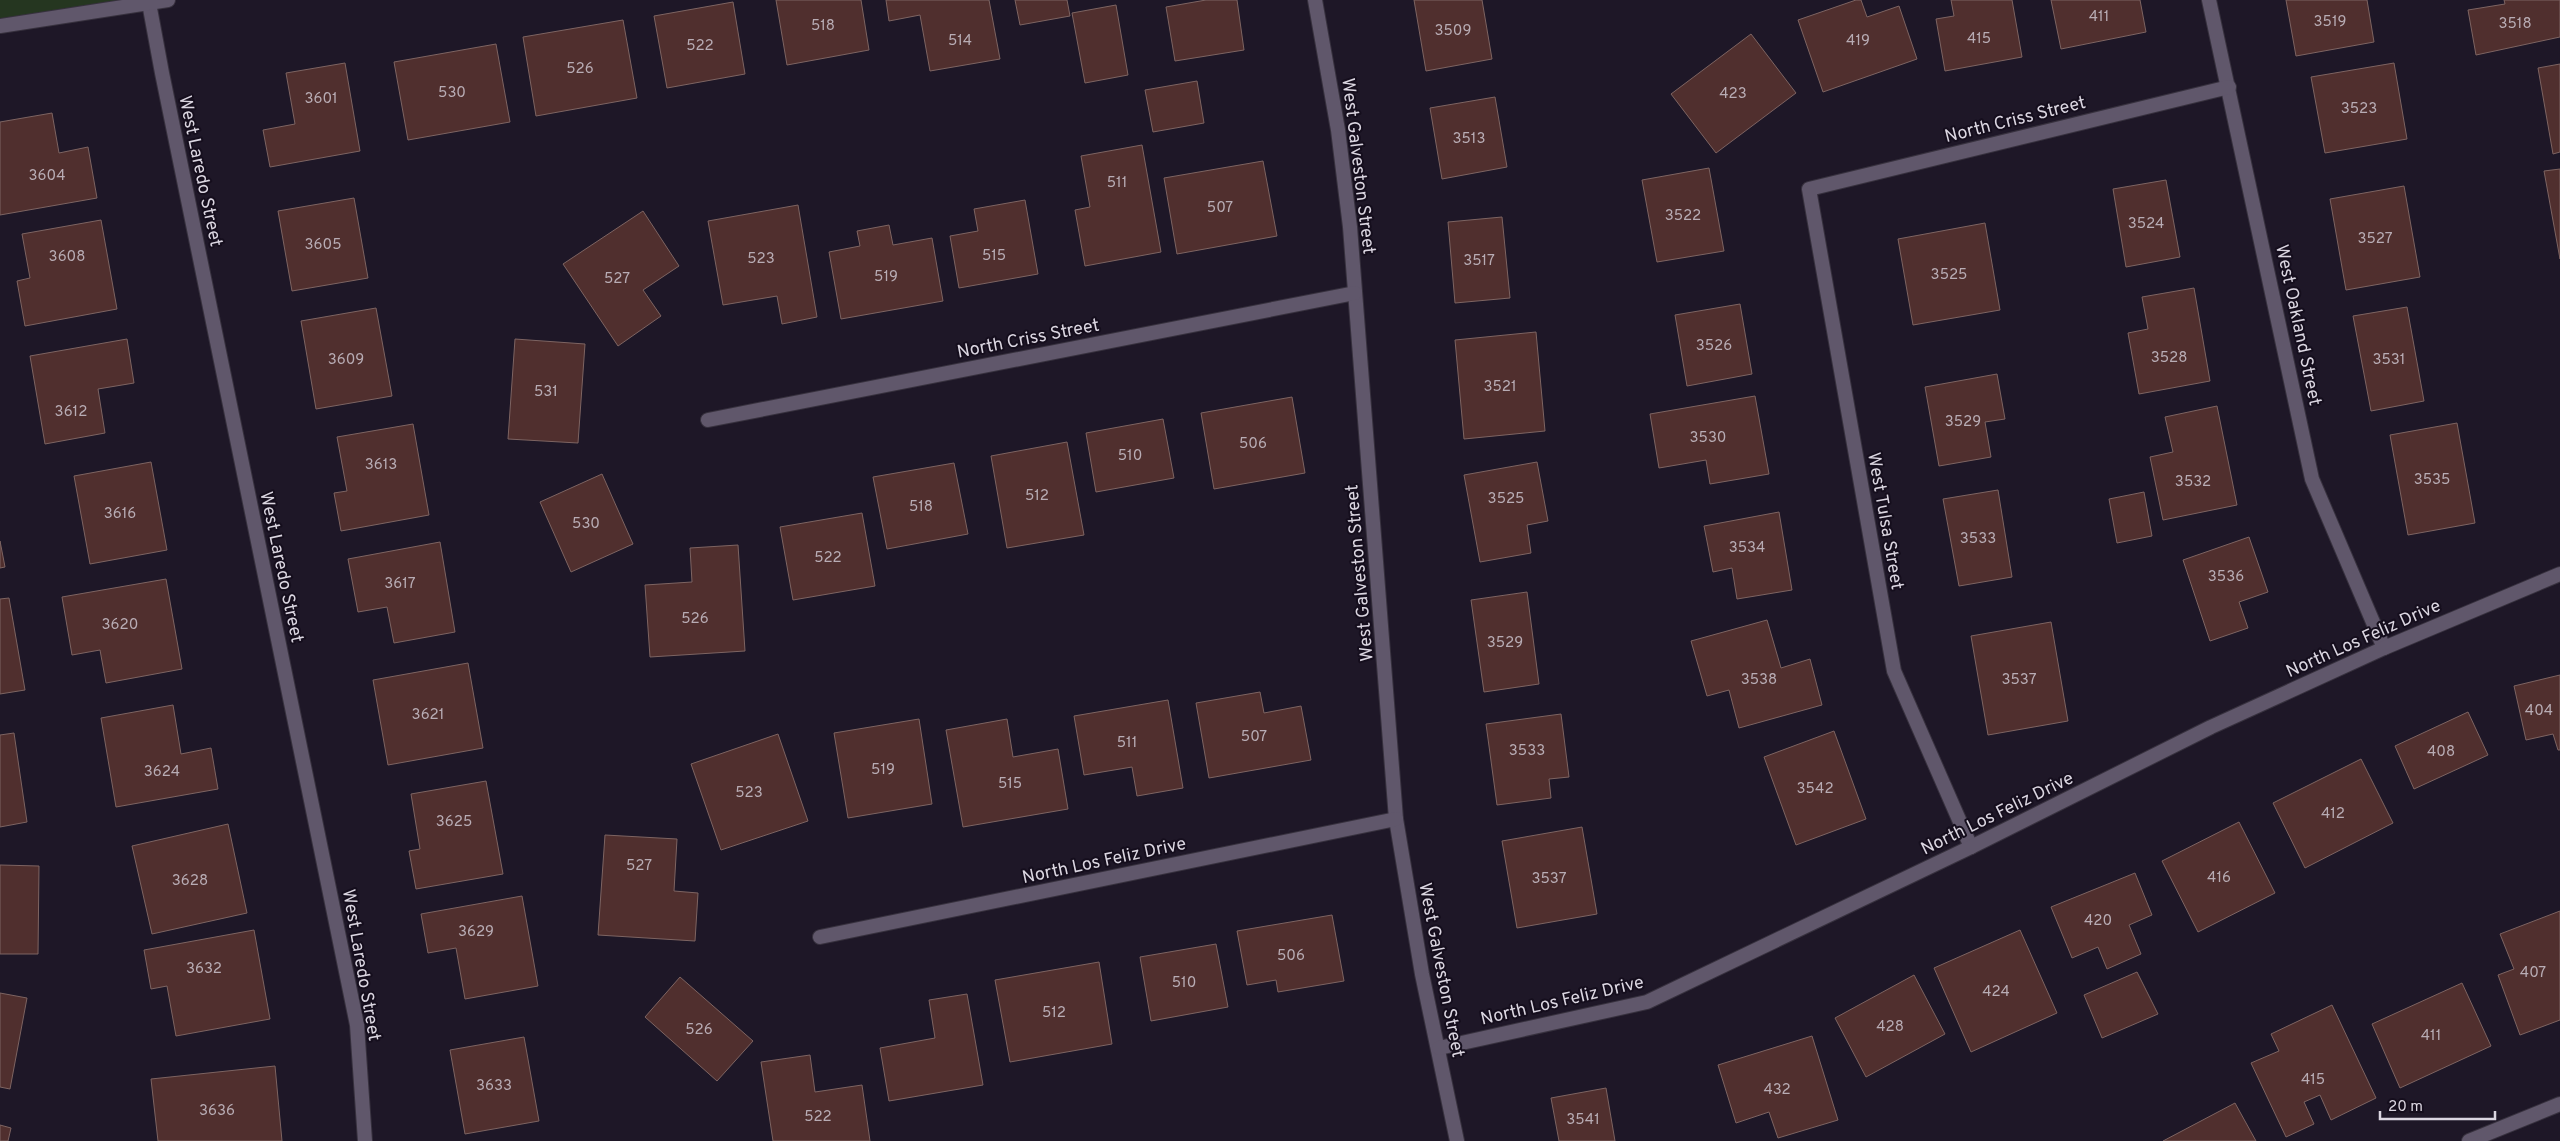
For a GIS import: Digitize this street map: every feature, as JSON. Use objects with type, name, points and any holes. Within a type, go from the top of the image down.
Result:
[{"type":"street","points":[[0,26],[168,0]]},
{"type":"street","name":"West Galveston Street","points":[[1315,0],[1338,130],[1355,293],[1396,820],[1420,965],[1458,1141]]},
{"type":"street","name":"West Oakland Street","points":[[2209,0],[2312,480],[2384,648]]},
{"type":"street","name":"West Laredo Street","points":[[149,3],[357,1025],[366,1141]]},
{"type":"street","name":"North Criss Street","points":[[1809,189],[2229,87]]},
{"type":"street","name":"West Tulsa Street","points":[[1809,189],[1894,671],[1971,847]]},
{"type":"street","name":"North Criss Street","points":[[708,420],[1355,293]]},
{"type":"street","name":"North Los Feliz Drive","points":[[1439,1048],[1647,1002],[1971,847],[2211,727],[2384,648],[2560,574]]},
{"type":"street","name":"North Los Feliz Drive","points":[[820,937],[1396,820]]},
{"type":"street","points":[[2469,1141],[2560,1104]]},
{"type":"green space","points":[[0,0],[168,0],[0,26]]},
{"type":"building","points":[[776,0],[861,0],[869,50],[787,65]]},
{"type":"building","points":[[886,0],[989,0],[1000,59],[930,71],[920,15],[889,21]]},
{"type":"building","points":[[1015,0],[1067,0],[1070,16],[1020,25]]},
{"type":"building","points":[[1206,0],[1237,0],[1244,50],[1175,61],[1166,7]]},
{"type":"building","points":[[1414,0],[1482,0],[1492,59],[1426,71]]},
{"type":"building","points":[[1856,0],[1861,0],[1867,17],[1899,6],[1917,59],[1823,92],[1798,20]]},
{"type":"building","points":[[1951,0],[2012,0],[2022,57],[1945,71],[1936,19],[1954,16]]},
{"type":"building","points":[[2051,0],[2140,0],[2146,32],[2061,49]]},
{"type":"building","points":[[2286,0],[2367,0],[2374,42],[2296,56]]},
{"type":"building","points":[[2504,0],[2560,0],[2560,37],[2476,55],[2468,10],[2505,4]]},
{"type":"building","points":[[733,2],[745,74],[667,88],[654,16]]},
{"type":"building","points":[[1116,5],[1128,75],[1085,83],[1072,13]]},
{"type":"building","points":[[623,20],[637,98],[536,116],[523,37]]},
{"type":"building","points":[[1751,34],[1796,93],[1716,153],[1671,94]]},
{"type":"building","points":[[496,44],[510,122],[408,140],[394,62]]},
{"type":"building","points":[[345,63],[360,151],[270,167],[263,130],[295,124],[286,73]]},
{"type":"building","points":[[2394,63],[2407,139],[2325,153],[2311,77]]},
{"type":"building","points":[[2560,64],[2560,152],[2553,154],[2538,68]]},
{"type":"building","points":[[1197,81],[1204,123],[1153,132],[1145,90]]},
{"type":"building","points":[[1495,97],[1507,167],[1442,179],[1430,108]]},
{"type":"building","points":[[52,113],[59,153],[88,147],[97,198],[0,215],[0,122]]},
{"type":"building","points":[[1142,145],[1161,252],[1085,266],[1075,210],[1090,207],[1081,156]]},
{"type":"building","points":[[1263,161],[1277,236],[1177,254],[1164,178]]},
{"type":"building","points":[[1709,168],[1724,251],[1657,262],[1642,180]]},
{"type":"building","points":[[2560,169],[2560,259],[2544,171]]},
{"type":"building","points":[[2166,180],[2180,257],[2126,267],[2113,189]]},
{"type":"building","points":[[2404,186],[2420,277],[2346,290],[2330,199]]},
{"type":"building","points":[[354,198],[368,278],[292,291],[278,211]]},
{"type":"building","points":[[1025,200],[1038,274],[959,288],[950,236],[978,231],[974,209]]},
{"type":"building","points":[[798,205],[817,317],[782,324],[777,296],[723,305],[708,221]]},
{"type":"building","points":[[643,211],[679,266],[643,290],[661,316],[618,346],[563,264]]},
{"type":"building","points":[[1502,217],[1510,298],[1455,303],[1448,222]]},
{"type":"building","points":[[101,220],[117,309],[25,326],[17,281],[30,278],[22,234]]},
{"type":"building","points":[[1985,223],[2000,310],[1913,325],[1898,239]]},
{"type":"building","points":[[889,225],[893,245],[932,238],[943,301],[841,319],[829,252],[860,246],[857,231]]},
{"type":"building","points":[[2194,288],[2210,381],[2139,394],[2128,333],[2148,329],[2142,297]]},
{"type":"building","points":[[1740,304],[1752,374],[1687,386],[1675,315]]},
{"type":"building","points":[[2407,307],[2424,401],[2371,411],[2353,316]]},
{"type":"building","points":[[376,308],[392,396],[316,409],[301,321]]},
{"type":"building","points":[[1536,332],[1545,431],[1464,439],[1455,340]]},
{"type":"building","points":[[127,339],[134,383],[98,389],[105,433],[45,444],[30,356]]},
{"type":"building","points":[[515,339],[585,344],[578,443],[508,439]]},
{"type":"building","points":[[1997,374],[2005,419],[1985,422],[1991,457],[1939,466],[1925,387]]},
{"type":"building","points":[[1755,396],[1769,474],[1710,484],[1706,460],[1659,468],[1650,414]]},
{"type":"building","points":[[1292,397],[1305,473],[1214,489],[1201,413]]},
{"type":"building","points":[[2217,406],[2237,505],[2163,520],[2150,457],[2173,452],[2165,417]]},
{"type":"building","points":[[1163,419],[1174,478],[1096,492],[1086,433]]},
{"type":"building","points":[[2457,423],[2475,523],[2408,535],[2390,435]]},
{"type":"building","points":[[413,424],[429,515],[341,531],[334,493],[347,491],[337,437]]},
{"type":"building","points":[[1067,442],[1084,535],[1007,548],[991,456]]},
{"type":"building","points":[[151,462],[167,550],[90,564],[74,476]]},
{"type":"building","points":[[1537,462],[1548,521],[1527,525],[1531,553],[1480,562],[1464,475]]},
{"type":"building","points":[[954,463],[968,534],[887,549],[873,477]]},
{"type":"building","points":[[602,474],[633,544],[571,572],[540,502]]},
{"type":"building","points":[[1998,490],[2012,577],[1959,586],[1943,499]]},
{"type":"building","points":[[2144,492],[2152,536],[2117,543],[2109,499]]},
{"type":"building","points":[[1779,512],[1792,590],[1737,599],[1732,568],[1713,572],[1704,526]]},
{"type":"building","points":[[862,513],[875,586],[793,600],[780,527]]},
{"type":"building","points":[[2249,537],[2268,592],[2239,602],[2248,628],[2210,641],[2183,560]]},
{"type":"building","points":[[0,541],[5,567],[0,568]]},
{"type":"building","points":[[440,542],[455,632],[394,643],[387,607],[358,612],[348,559]]},
{"type":"building","points":[[738,545],[745,651],[650,657],[645,585],[692,582],[690,548]]},
{"type":"building","points":[[166,579],[182,669],[106,683],[100,650],[72,655],[62,597]]},
{"type":"building","points":[[1527,592],[1539,684],[1484,692],[1471,600]]},
{"type":"building","points":[[9,598],[25,690],[0,694],[0,599]]},
{"type":"building","points":[[1767,620],[1781,668],[1810,659],[1822,705],[1739,728],[1729,690],[1707,696],[1691,641]]},
{"type":"building","points":[[2051,622],[2068,721],[1988,735],[1971,636]]},
{"type":"building","points":[[468,663],[483,748],[388,765],[373,680]]},
{"type":"building","points":[[2560,675],[2560,750],[2558,750],[2553,734],[2526,740],[2514,686]]},
{"type":"building","points":[[1260,692],[1264,713],[1301,706],[1311,760],[1209,778],[1196,703]]},
{"type":"building","points":[[1168,700],[1183,788],[1137,796],[1132,767],[1084,775],[1074,716]]},
{"type":"building","points":[[173,705],[181,754],[211,748],[218,789],[116,807],[101,718]]},
{"type":"building","points":[[2468,712],[2488,755],[2414,789],[2395,746]]},
{"type":"building","points":[[1561,714],[1569,777],[1549,779],[1551,798],[1497,805],[1486,724]]},
{"type":"building","points":[[919,719],[932,804],[848,818],[834,733]]},
{"type":"building","points":[[1007,719],[1013,757],[1058,749],[1068,809],[963,827],[946,730]]},
{"type":"building","points":[[1834,731],[1866,819],[1796,845],[1764,757]]},
{"type":"building","points":[[14,733],[27,822],[0,827],[0,735]]},
{"type":"building","points":[[778,734],[808,821],[721,850],[691,764]]},
{"type":"building","points":[[2361,759],[2393,823],[2305,868],[2273,803]]},
{"type":"building","points":[[486,781],[503,874],[416,889],[409,851],[420,849],[411,794]]},
{"type":"building","points":[[2239,822],[2275,893],[2198,932],[2162,861]]},
{"type":"building","points":[[228,824],[247,913],[152,934],[132,846]]},
{"type":"building","points":[[1582,827],[1597,914],[1517,928],[1502,841]]},
{"type":"building","points":[[605,835],[677,839],[674,891],[698,893],[695,941],[598,935]]},
{"type":"building","points":[[0,865],[39,866],[38,954],[0,954]]},
{"type":"building","points":[[2135,873],[2152,915],[2129,925],[2141,954],[2107,969],[2098,947],[2072,958],[2051,907]]},
{"type":"building","points":[[522,896],[538,986],[465,999],[456,948],[428,953],[421,914]]},
{"type":"building","points":[[2560,911],[2560,1020],[2520,1035],[2498,975],[2514,969],[2500,934]]},
{"type":"building","points":[[1332,915],[1344,981],[1278,992],[1276,980],[1247,985],[1237,931]]},
{"type":"building","points":[[254,930],[270,1019],[176,1036],[167,986],[151,989],[144,950]]},
{"type":"building","points":[[2020,930],[2057,1013],[1971,1052],[1934,968]]},
{"type":"building","points":[[1216,944],[1228,1007],[1151,1021],[1140,957]]},
{"type":"building","points":[[1099,962],[1112,1044],[1010,1062],[995,980]]},
{"type":"building","points":[[2137,972],[2158,1014],[2102,1038],[2084,995]]},
{"type":"building","points":[[1914,975],[1945,1034],[1866,1077],[1835,1018]]},
{"type":"building","points":[[680,977],[753,1041],[717,1081],[645,1017]]},
{"type":"building","points":[[2462,983],[2491,1046],[2400,1088],[2372,1024]]},
{"type":"building","points":[[0,993],[27,998],[10,1089],[0,1087]]},
{"type":"building","points":[[967,994],[983,1085],[889,1101],[880,1048],[935,1038],[929,1000]]},
{"type":"building","points":[[2332,1005],[2376,1098],[2331,1120],[2320,1095],[2304,1102],[2314,1124],[2286,1137],[2251,1063],[2279,1051],[2271,1034]]},
{"type":"building","points":[[1812,1036],[1838,1120],[1778,1138],[1769,1112],[1736,1123],[1718,1065]]},
{"type":"building","points":[[524,1037],[539,1121],[465,1134],[450,1050]]},
{"type":"building","points":[[810,1055],[815,1092],[862,1085],[870,1141],[773,1141],[761,1062]]},
{"type":"building","points":[[275,1066],[282,1141],[158,1141],[151,1079]]},
{"type":"building","points":[[1606,1088],[1615,1141],[1559,1141],[1551,1098]]},
{"type":"building","points":[[2235,1103],[2256,1141],[2163,1141]]},
{"type":"building","points":[[0,1125],[11,1128],[8,1141],[0,1141]]}]
